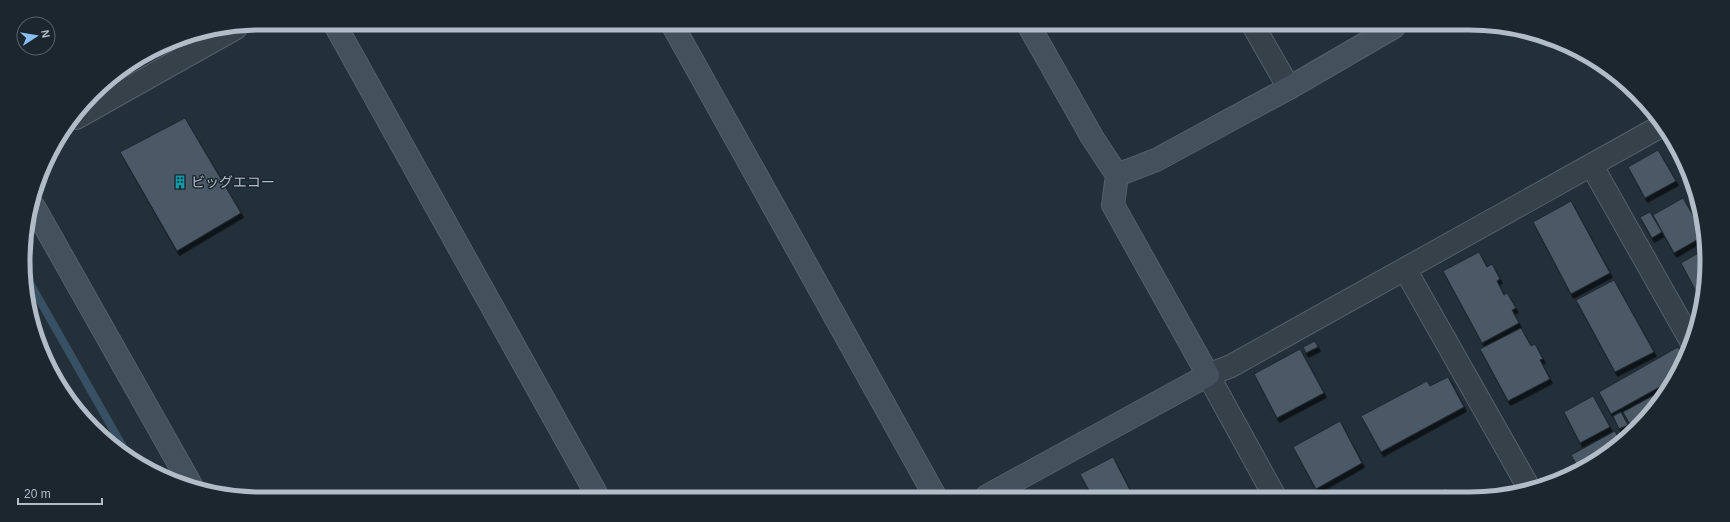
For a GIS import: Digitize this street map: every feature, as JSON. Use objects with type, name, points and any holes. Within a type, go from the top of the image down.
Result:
[{"type":"street","points":[[338,30],[595,492]]},
{"type":"street","points":[[675,30],[933,492]]},
{"type":"street","points":[[1032,30],[1092,137],[1117,175],[1113,204],[1273,492]]},
{"type":"street","points":[[1256,30],[1289,88]]},
{"type":"street","points":[[1117,175],[1156,160],[1289,88],[1389,30]]},
{"type":"street","points":[[83,114],[228,32]]},
{"type":"street","points":[[1000,492],[1208,375],[1230,366],[1592,166],[1658,128]]},
{"type":"street","points":[[1592,166],[1688,335]]},
{"type":"street","points":[[36,210],[188,480]]},
{"type":"street","points":[[1405,269],[1527,485]]},
{"type":"building","name":"ビッグエコー","points":[[185,118],[241,213],[177,251],[120,152]]},
{"type":"building","points":[[1658,150],[1676,181],[1645,198],[1628,167]]},
{"type":"building","points":[[1683,198],[1697,222],[1699,239],[1674,253],[1653,215]]},
{"type":"building","points":[[1571,201],[1610,273],[1571,294],[1533,222]]},
{"type":"building","points":[[1650,212],[1662,232],[1652,238],[1640,217]]},
{"type":"building","points":[[1479,252],[1487,267],[1492,264],[1500,279],[1497,281],[1504,295],[1507,293],[1516,308],[1512,310],[1519,323],[1482,343],[1443,271]]},
{"type":"building","points":[[1700,252],[1700,276],[1698,294],[1681,263]]},
{"type":"building","points":[[1614,280],[1654,352],[1615,372],[1576,300]]},
{"type":"building","points":[[1521,328],[1531,346],[1535,344],[1543,359],[1540,360],[1550,379],[1508,401],[1480,349]]},
{"type":"building","points":[[1315,341],[1318,347],[1306,353],[1303,347]]},
{"type":"building","points":[[1678,347],[1681,352],[1664,385],[1611,414],[1599,392]]},
{"type":"building","points":[[1300,349],[1324,393],[1277,418],[1254,374]]},
{"type":"building","points":[[1448,377],[1464,407],[1381,452],[1361,416],[1427,381],[1430,386]]},
{"type":"building","points":[[1658,393],[1643,413],[1630,426],[1623,412]]},
{"type":"building","points":[[1593,396],[1610,427],[1580,443],[1564,412]]},
{"type":"building","points":[[1621,412],[1628,425],[1619,429],[1613,416]]},
{"type":"building","points":[[1340,421],[1362,463],[1316,489],[1293,447]]},
{"type":"building","points":[[1615,431],[1618,437],[1597,453],[1577,465],[1571,455]]},
{"type":"building","points":[[1113,457],[1131,492],[1090,492],[1080,474]]},
{"type":"building","points":[[1446,488],[1448,492],[1438,492]]},
{"type":"waterway","points":[[31,286],[122,446]]},
{"type":"place","name":"ビッグエコー","points":[[180,182]]}]
